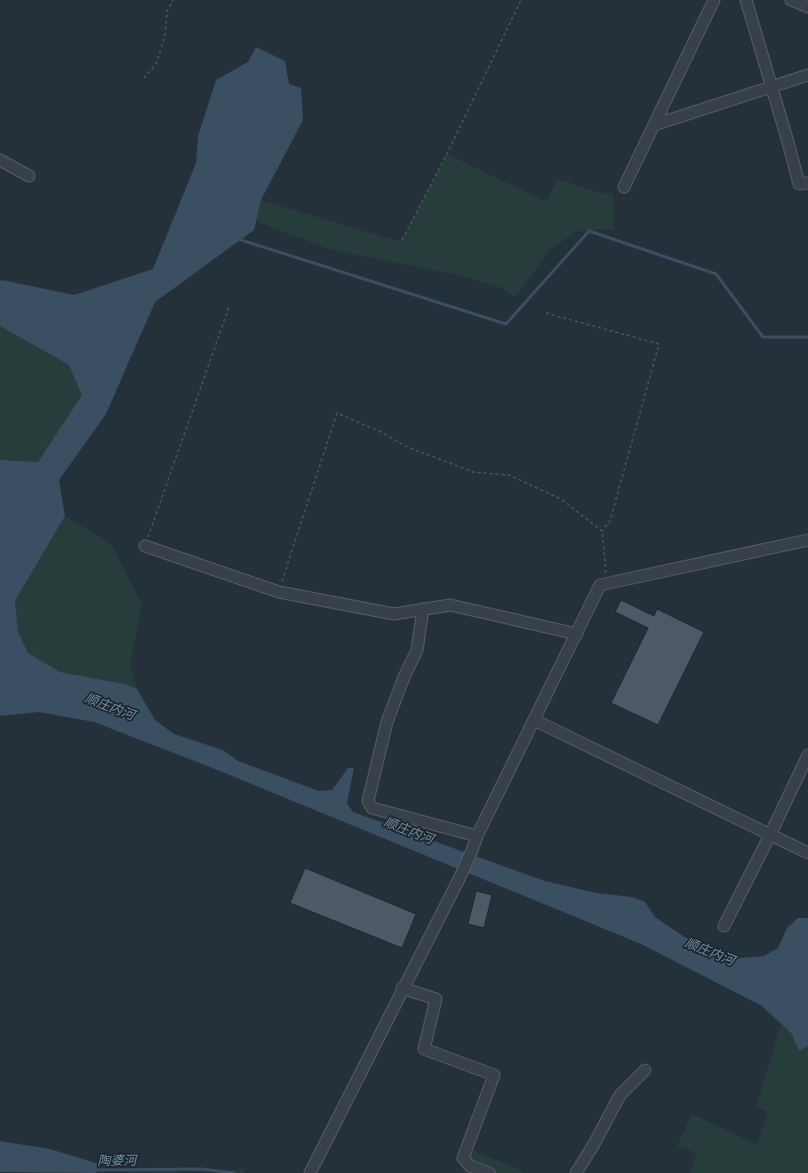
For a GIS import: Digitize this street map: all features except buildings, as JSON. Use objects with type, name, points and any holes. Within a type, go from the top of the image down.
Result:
[{"type":"street","points":[[624,187],[714,0]]},
{"type":"street","points":[[746,0],[773,87],[799,184],[808,183]]},
{"type":"street","points":[[792,0],[808,7]]},
{"type":"street","points":[[654,125],[808,75]]},
{"type":"street","points":[[0,160],[29,176]]},
{"type":"street","points":[[310,1173],[402,988],[461,875],[474,848],[477,836],[600,585],[808,540]]},
{"type":"street","points":[[145,546],[279,592],[394,614],[450,605],[577,634]]},
{"type":"street","points":[[423,609],[417,650],[404,677],[387,722],[368,801],[372,808],[477,836]]},
{"type":"street","points":[[534,720],[808,853]]},
{"type":"street","points":[[724,926],[808,755]]},
{"type":"street","points":[[402,988],[436,1000],[424,1050],[494,1075],[463,1158],[470,1166],[490,1173]]},
{"type":"street","points":[[576,1173],[594,1144],[620,1095],[646,1070]]},
{"type":"path","points":[[144,78],[156,64],[165,36],[167,11],[173,0]]},
{"type":"path","points":[[402,240],[446,154],[521,0]]},
{"type":"path","points":[[145,546],[229,307]]},
{"type":"path","points":[[546,313],[659,344],[610,521],[602,532],[606,571],[600,585]]},
{"type":"path","points":[[279,592],[337,413],[383,433],[405,446],[473,472],[509,475],[561,500],[602,532]]},
{"type":"green space","points":[[447,154],[547,202],[557,179],[597,192],[613,194],[614,230],[599,229],[575,232],[549,251],[517,295],[512,296],[502,288],[458,275],[328,249],[256,221],[261,200],[401,242]]},
{"type":"green space","points":[[0,326],[70,365],[82,395],[38,462],[0,460]]},
{"type":"green space","points":[[65,516],[111,544],[142,604],[130,666],[137,689],[125,684],[60,672],[28,654],[18,632],[15,601]]},
{"type":"green space","points":[[781,1024],[791,1033],[799,1051],[808,1046],[808,1173],[690,1173],[697,1153],[677,1146],[692,1114],[757,1145],[768,1112],[756,1107]]},
{"type":"green space","points":[[473,1150],[520,1170],[524,1173],[464,1173]]},
{"type":"green space","points":[[153,1167],[187,1173],[125,1173]]},
{"type":"green space","points":[[246,1168],[243,1173],[217,1173]]},
{"type":"water","name":"顺庄内河","points":[[256,47],[285,61],[289,84],[301,88],[303,120],[261,200],[254,230],[155,302],[106,414],[59,480],[65,516],[15,601],[18,632],[28,653],[60,672],[125,684],[137,689],[155,720],[174,734],[223,750],[238,761],[319,791],[332,790],[348,768],[354,768],[347,803],[353,812],[545,881],[596,893],[632,897],[645,902],[655,917],[686,938],[741,958],[764,956],[778,948],[787,928],[798,918],[808,918],[808,1046],[799,1051],[791,1033],[762,1006],[641,944],[215,769],[94,722],[39,712],[0,716],[0,460],[38,462],[82,395],[69,365],[0,326],[0,281],[2,280],[74,295],[153,269],[196,163],[198,136],[216,80],[248,62]]},
{"type":"water","points":[[0,1141],[50,1149],[99,1164],[96,1173],[0,1172]]},
{"type":"waterway","points":[[238,239],[506,324],[589,231],[716,274],[763,337],[808,337]]},
{"type":"waterway","name":"陶婆河","points":[[94,1170],[202,1169],[234,1173]]}]
